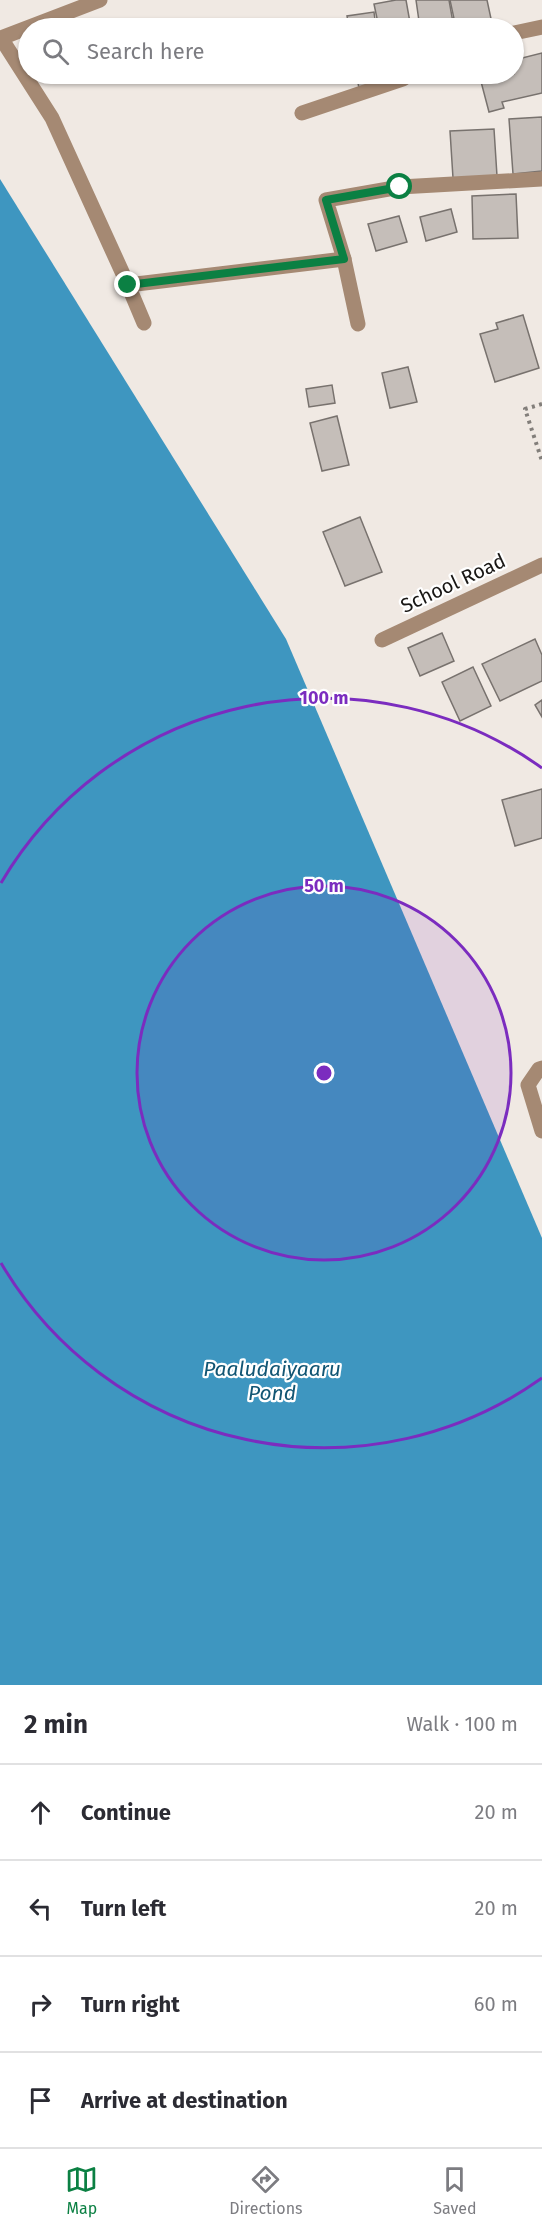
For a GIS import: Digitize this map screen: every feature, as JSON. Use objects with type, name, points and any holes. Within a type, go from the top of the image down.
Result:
[{"type":"street","points":[[53,18],[100,0]]},
{"type":"street","points":[[524,31],[542,27]]},
{"type":"street","points":[[18,31],[1,38],[18,65]]},
{"type":"street","points":[[30,84],[52,118],[144,323]]},
{"type":"street","points":[[302,113],[388,84]]},
{"type":"street","points":[[358,324],[344,259],[326,200],[400,187],[542,179]]},
{"type":"street","points":[[128,285],[344,259]]},
{"type":"street","name":"School Road","points":[[382,640],[542,565]]},
{"type":"street","points":[[542,1068],[528,1085],[542,1131]]},
{"type":"path","points":[[542,404],[525,409],[542,461]]},
{"type":"water","name":"Paaludaiyaaru Pond","points":[[0,179],[286,639],[542,1238],[542,1685],[0,1685]]},
{"type":"building","points":[[406,0],[409,18],[377,18],[374,4]]},
{"type":"building","points":[[416,0],[449,0],[452,18],[419,18]]},
{"type":"building","points":[[450,0],[487,0],[491,18],[454,18]]},
{"type":"building","points":[[374,12],[375,18],[347,18],[347,16]]},
{"type":"building","points":[[542,53],[542,93],[502,102],[504,108],[489,112],[482,84],[524,84],[524,58]]},
{"type":"building","points":[[358,84],[385,84],[359,88]]},
{"type":"building","points":[[542,117],[542,171],[513,174],[509,119]]},
{"type":"building","points":[[494,129],[497,176],[453,178],[450,131]]},
{"type":"building","points":[[516,194],[518,238],[473,239],[472,196]]},
{"type":"building","points":[[451,209],[457,232],[426,241],[420,217]]},
{"type":"building","points":[[399,216],[407,242],[376,251],[368,224]]},
{"type":"building","points":[[523,315],[539,368],[495,382],[480,334],[498,329],[496,323]]},
{"type":"building","points":[[408,367],[417,402],[390,408],[382,373]]},
{"type":"building","points":[[332,385],[335,403],[309,407],[306,389]]},
{"type":"building","points":[[337,416],[349,465],[322,471],[310,423]]},
{"type":"building","points":[[360,517],[382,572],[345,586],[323,532]]},
{"type":"building","points":[[442,633],[454,661],[420,676],[408,648]]},
{"type":"building","points":[[535,639],[542,655],[542,681],[500,701],[482,664]]},
{"type":"building","points":[[473,667],[491,706],[460,721],[442,682]]},
{"type":"building","points":[[542,700],[542,717],[535,705]]},
{"type":"building","points":[[542,789],[542,838],[515,846],[502,800]]},
{"type":"route","points":[[128,285],[344,259],[326,200],[400,187]]}]
